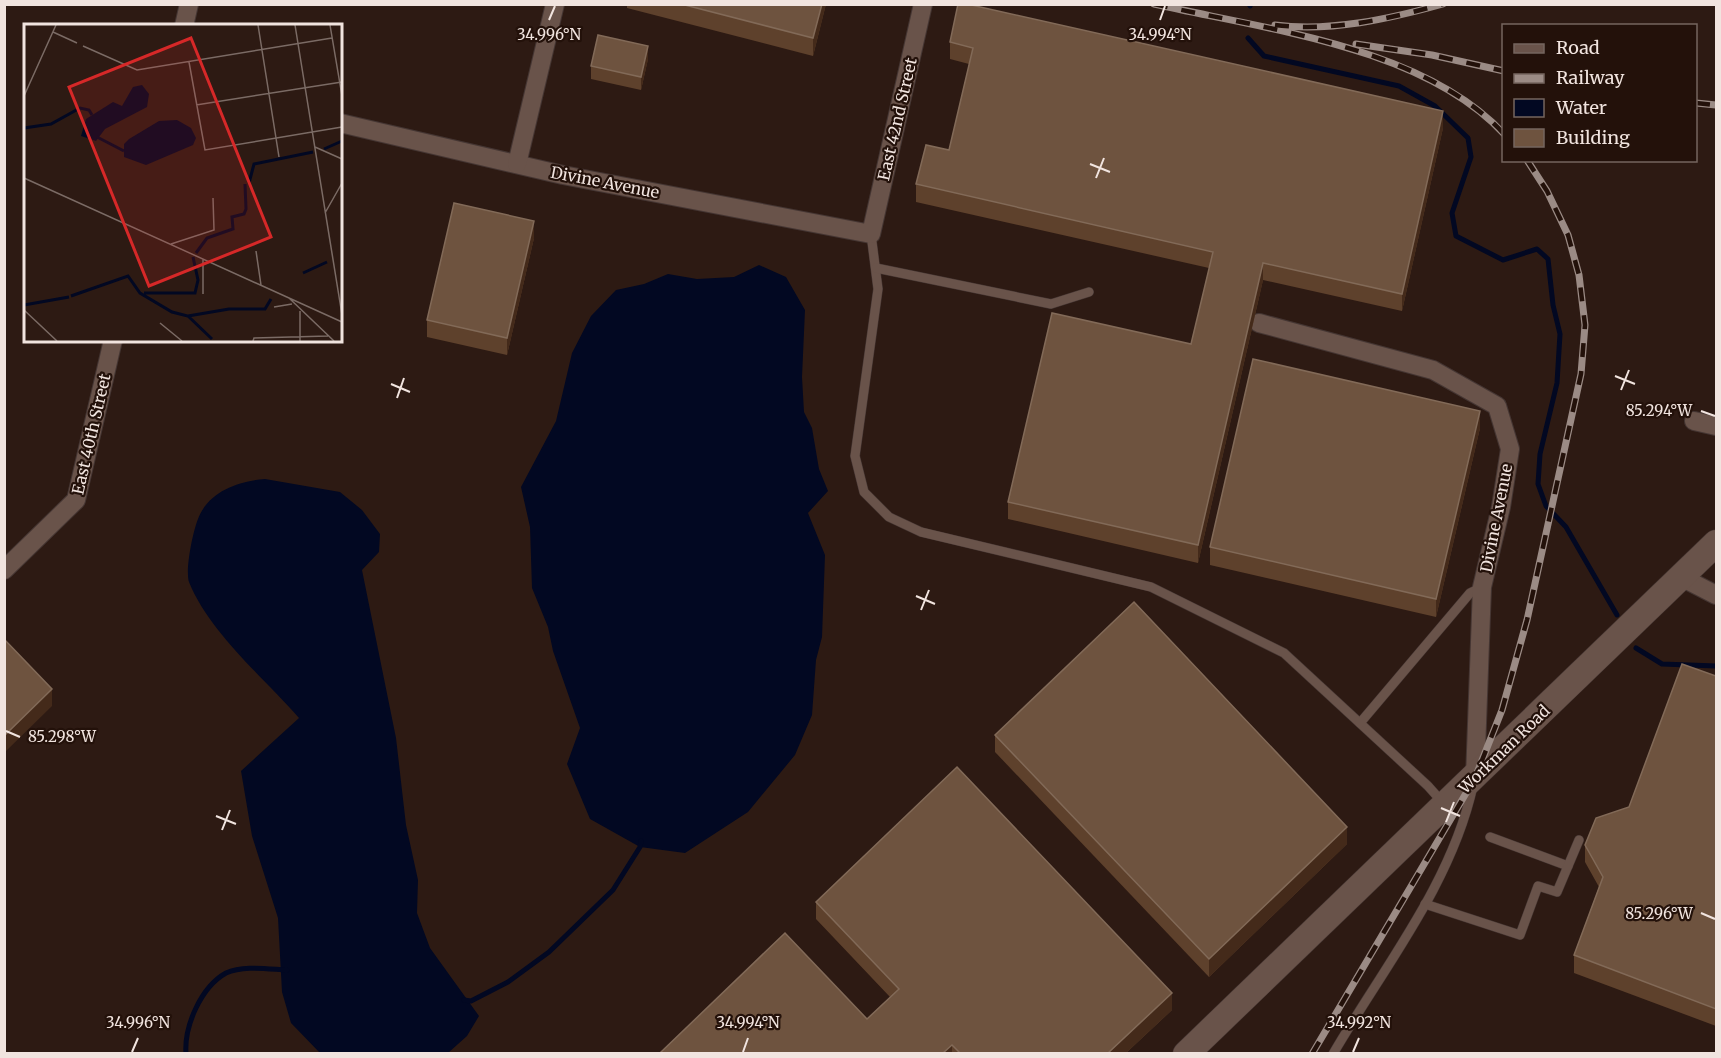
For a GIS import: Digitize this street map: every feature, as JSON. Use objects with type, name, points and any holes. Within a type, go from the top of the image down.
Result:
[{"type":"street","points":[[184,24],[189,4]]},
{"type":"street","points":[[517,164],[555,4]]},
{"type":"street","name":"East 42nd Street","points":[[872,234],[923,4]]},
{"type":"street","name":"Divine Avenue","points":[[342,123],[517,164],[872,234]]},
{"type":"street","name":"Divine Avenue","points":[[1259,323],[1433,370],[1497,406],[1510,448],[1501,507],[1482,587],[1475,778]]},
{"type":"street","name":"East 40th Street","points":[[4,570],[76,500],[113,342]]},
{"type":"street","points":[[1694,421],[1716,426]]},
{"type":"street","name":"Workman Road","points":[[1186,1053],[1475,778],[1716,543]]},
{"type":"street","points":[[1681,577],[1716,595]]},
{"type":"lane","points":[[872,234],[878,289],[855,456],[864,492],[889,517],[921,532],[1151,587],[1284,652],[1428,786],[1445,806]]},
{"type":"lane","points":[[876,267],[1051,304],[1089,292]]},
{"type":"lane","points":[[1360,723],[1470,592],[1482,587]]},
{"type":"lane","points":[[1333,1053],[1415,924],[1465,821],[1475,778]]},
{"type":"lane","points":[[1490,837],[1568,866]]},
{"type":"lane","points":[[1425,903],[1520,935],[1538,886],[1557,892],[1580,840]]},
{"type":"water","points":[[759,265],[786,277],[805,310],[802,377],[804,412],[812,428],[819,469],[828,491],[808,513],[825,555],[822,637],[816,660],[812,715],[795,755],[748,812],[685,853],[640,847],[590,819],[567,764],[580,728],[553,651],[548,627],[532,588],[530,527],[521,487],[556,421],[572,353],[591,316],[616,290],[644,284],[668,274],[697,279],[734,277]]},
{"type":"water","points":[[265,479],[340,492],[362,510],[380,534],[379,552],[362,570],[396,738],[406,825],[418,880],[417,913],[430,948],[479,1016],[467,1036],[448,1053],[320,1053],[291,1023],[282,992],[278,918],[252,836],[241,771],[299,718],[223,636],[198,601],[188,576],[190,550],[196,525],[209,502],[216,495],[235,485]]},
{"type":"building","points":[[681,4],[822,4],[813,38]]},
{"type":"building","points":[[958,4],[967,4],[1443,111],[1402,294],[1263,263],[1198,545],[1008,502],[1052,313],[1191,344],[1213,252],[916,184],[926,145],[949,150],[973,48],[950,42]]},
{"type":"building","points":[[598,35],[648,46],[641,77],[591,66]]},
{"type":"building","points":[[454,203],[534,221],[507,338],[427,320]]},
{"type":"building","points":[[1253,359],[1480,411],[1436,599],[1210,547]]},
{"type":"building","points":[[1134,602],[1347,827],[1209,959],[995,735]]},
{"type":"building","points":[[4,639],[52,689],[4,736]]},
{"type":"building","points":[[1682,664],[1716,676],[1716,1009],[1574,955],[1603,877],[1585,845],[1596,818],[1629,807]]},
{"type":"building","points":[[957,767],[1172,993],[1108,1053],[960,1053],[952,1045],[943,1053],[660,1053],[785,933],[867,1019],[899,989],[816,902]]},
{"type":"waterway","points":[[1248,38],[1264,56],[1399,86],[1435,106],[1468,138],[1471,157],[1452,213],[1456,236],[1503,260],[1537,249],[1548,259],[1553,305],[1560,334],[1557,383],[1540,454],[1538,484],[1546,506],[1566,527],[1617,615]]},
{"type":"waterway","points":[[1636,648],[1662,664],[1716,666]]},
{"type":"waterway","points":[[464,1000],[471,1001],[508,982],[549,952],[613,890],[640,847],[641,841]]},
{"type":"waterway","points":[[186,1054],[191,1020],[202,997],[217,979],[226,973],[240,969],[287,970]]},
{"type":"railway","points":[[1154,4],[1292,33],[1387,61],[1431,80],[1471,104],[1502,132]]},
{"type":"railway","points":[[1275,25],[1317,27],[1360,23],[1443,4]]},
{"type":"railway","points":[[1356,44],[1432,55],[1502,71]]},
{"type":"railway","points":[[1697,103],[1716,105]]},
{"type":"railway","points":[[1312,1054],[1475,778],[1502,710],[1527,620],[1581,374],[1585,325],[1579,275],[1568,235],[1547,191],[1528,162]]}]
